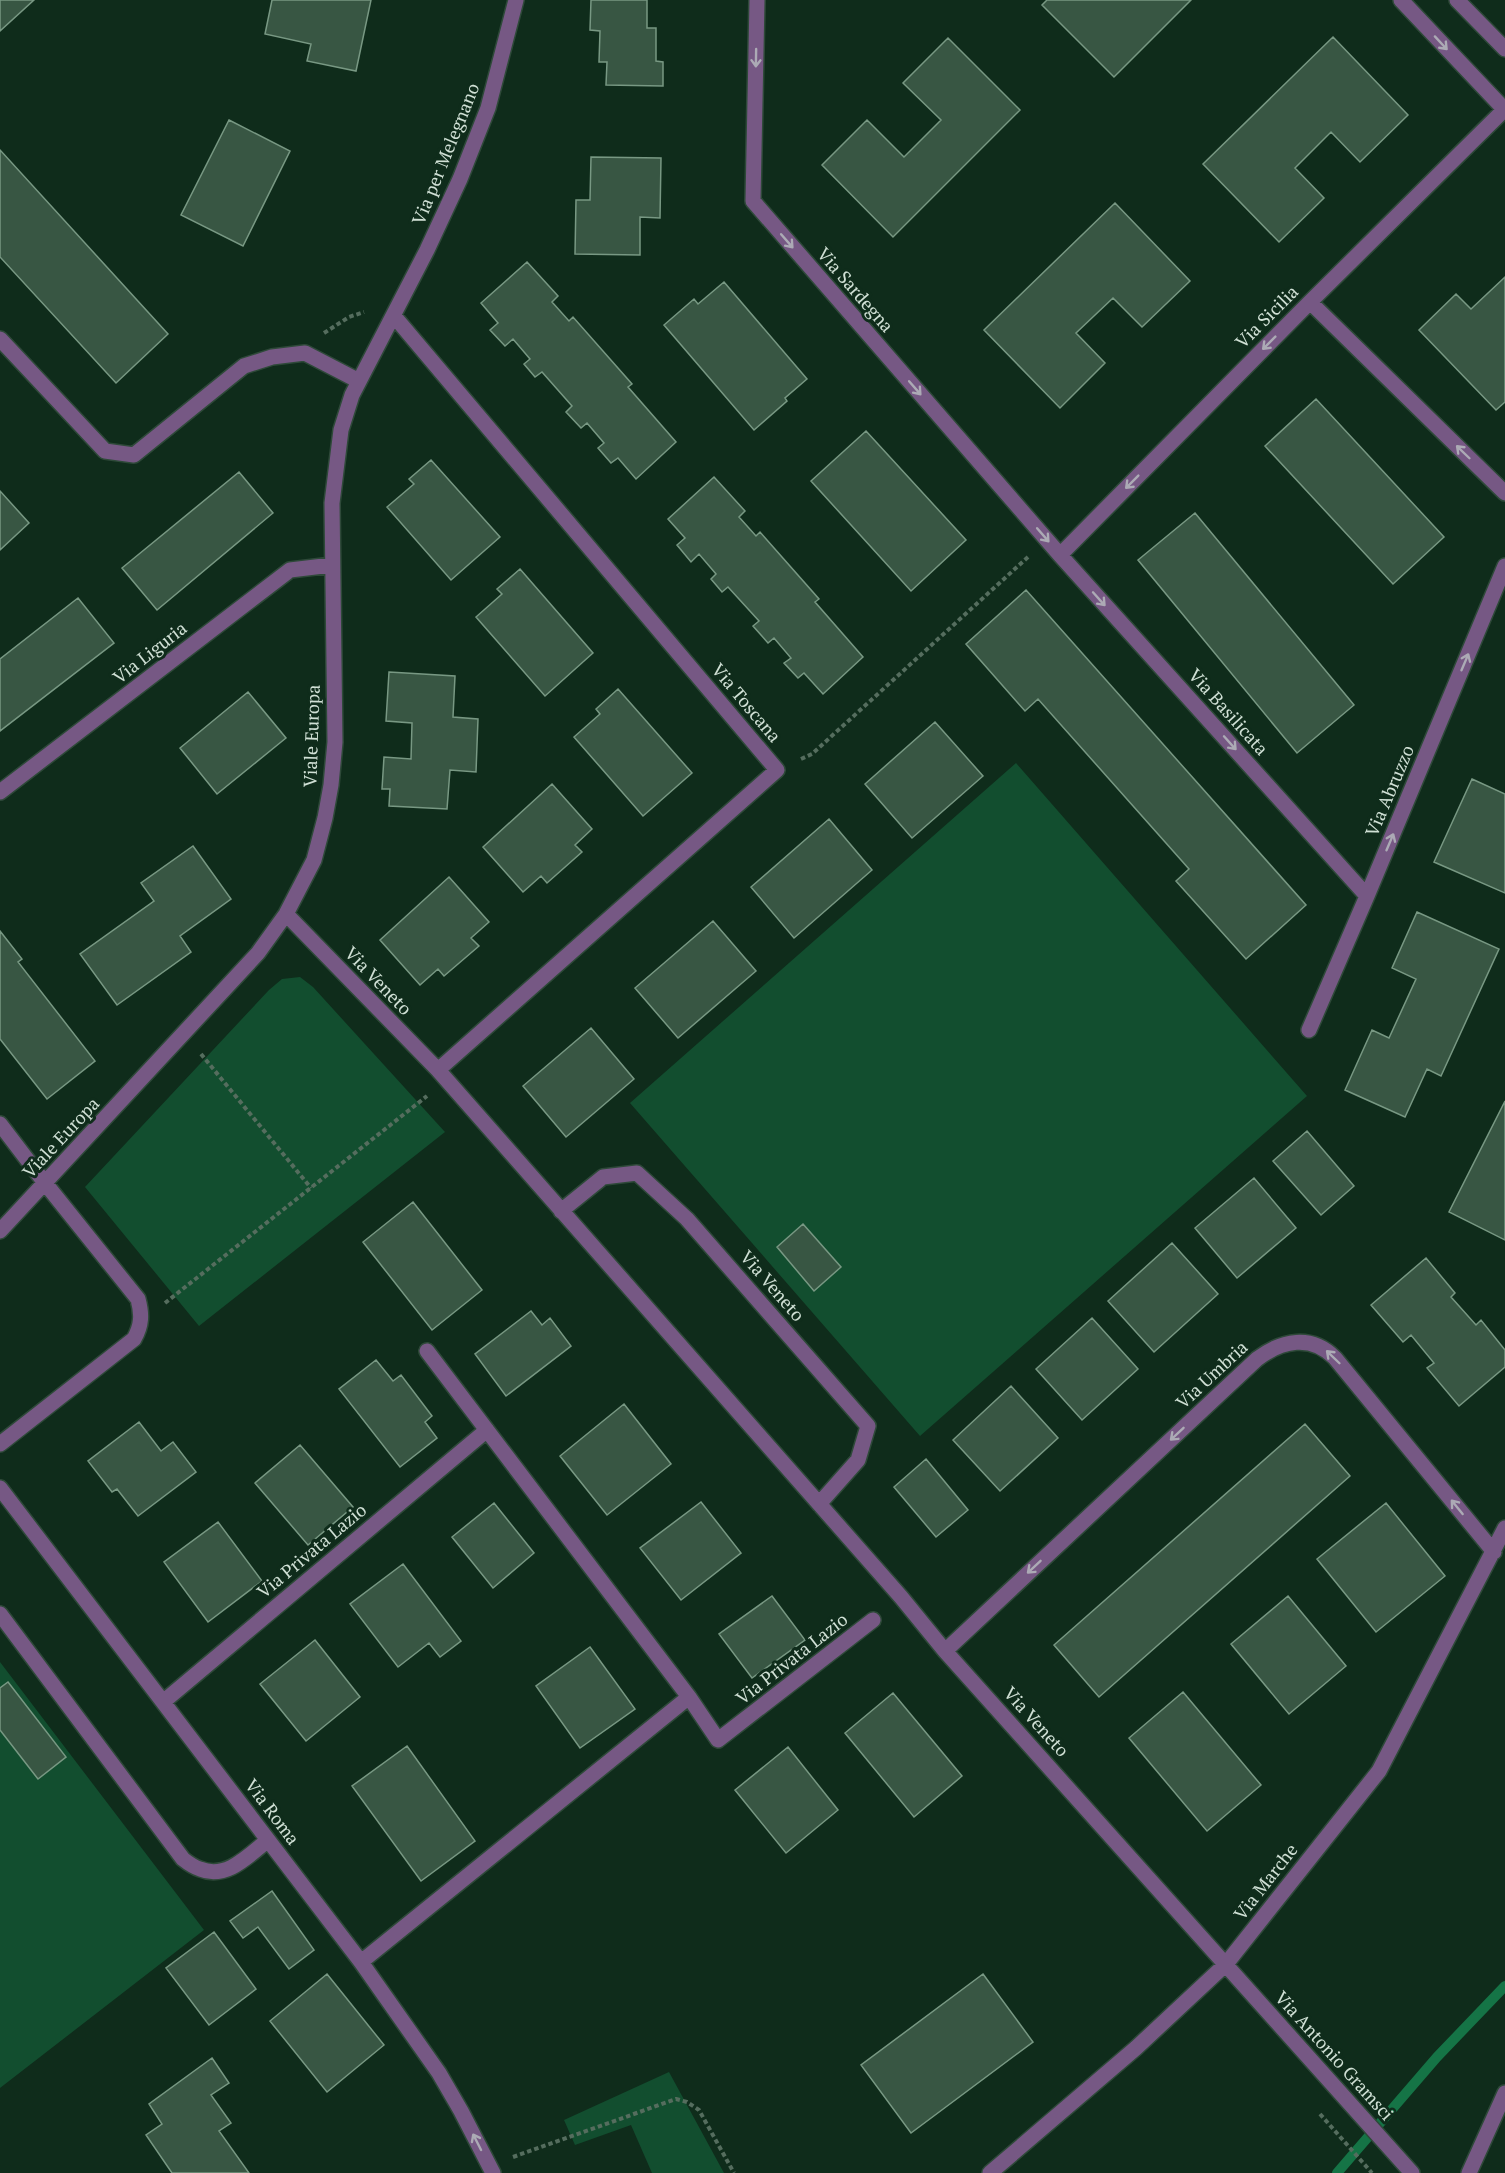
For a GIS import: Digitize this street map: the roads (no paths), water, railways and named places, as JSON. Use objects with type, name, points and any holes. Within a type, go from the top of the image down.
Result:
[{"type":"street","name":"Via per Melegnano","points":[[394,316],[440,224],[482,124],[516,0]]},
{"type":"street","name":"Via Sardegna","points":[[757,0],[753,201],[1060,555]]},
{"type":"street","points":[[1401,0],[1505,110]]},
{"type":"street","points":[[1457,0],[1505,49]]},
{"type":"street","name":"Via Sicilia","points":[[1060,555],[1310,302],[1505,110]]},
{"type":"street","points":[[1310,302],[1505,493]]},
{"type":"street","name":"Viale Europa","points":[[0,1231],[258,953],[286,915],[314,860],[332,785],[335,742],[332,565],[333,483],[338,447],[346,413],[359,381],[394,316]]},
{"type":"street","name":"Via Toscana","points":[[394,316],[777,770],[442,1075]]},
{"type":"street","points":[[0,339],[105,451],[134,455],[244,366],[273,357],[304,353],[359,381]]},
{"type":"street","name":"Via Basilicata","points":[[1060,555],[1368,896]]},
{"type":"street","name":"Via Liguria","points":[[0,792],[290,570],[332,565]]},
{"type":"street","name":"Via Abruzzo","points":[[1309,1030],[1368,896],[1505,566]]},
{"type":"street","name":"Via Veneto","points":[[286,915],[442,1075],[945,1651],[1226,1964]]},
{"type":"street","points":[[0,1124],[45,1184],[138,1299],[141,1311],[141,1327],[134,1339],[0,1444]]},
{"type":"street","name":"Via Veneto","points":[[561,1211],[603,1177],[637,1173],[687,1219],[867,1426],[858,1460],[819,1504]]},
{"type":"street","name":"Via Umbria","points":[[945,1651],[1257,1359],[1275,1347],[1294,1341],[1317,1345],[1335,1358],[1494,1552]]},
{"type":"street","name":"Via Privata Lazio","points":[[427,1351],[689,1697],[718,1740],[873,1620]]},
{"type":"street","name":"Via Privata Lazio","points":[[163,1702],[487,1430]]},
{"type":"street","name":"Via Roma","points":[[0,1488],[361,1962],[439,2073],[491,2169]]},
{"type":"street","name":"Via Marche","points":[[990,2173],[1136,2048],[1226,1964],[1379,1771],[1505,1528]]},
{"type":"street","points":[[0,1614],[183,1859],[201,1870],[220,1872],[238,1865],[268,1840]]},
{"type":"street","points":[[361,1962],[689,1697]]},
{"type":"street","name":"Via Antonio Gramsci","points":[[1226,1964],[1412,2173]]},
{"type":"street","points":[[1469,2173],[1505,2093]]},
{"type":"waterway","points":[[1337,2173],[1437,2057],[1505,1986]]}]
